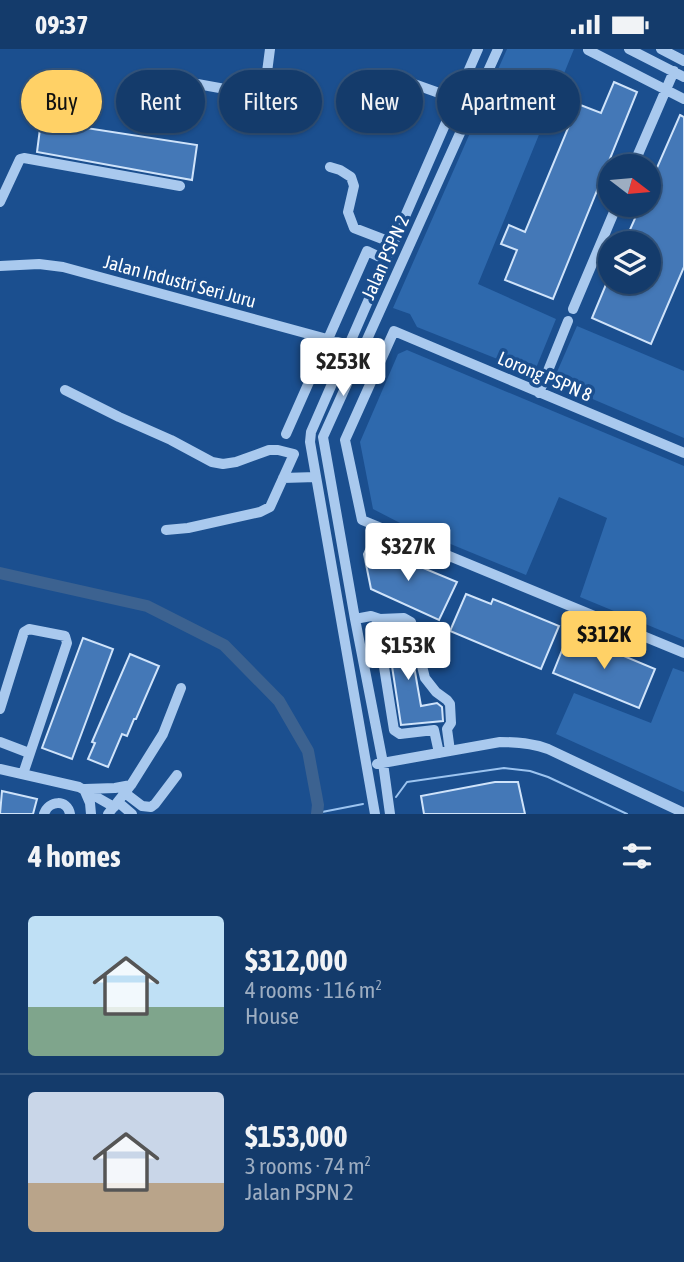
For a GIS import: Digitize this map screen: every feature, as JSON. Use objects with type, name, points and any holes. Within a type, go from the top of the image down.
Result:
[{"type":"street","points":[[267,70],[270,49]]},
{"type":"street","name":"Jalan PSPN 2","points":[[469,70],[478,49]]},
{"type":"street","name":"Jalan PSPN 2","points":[[390,814],[324,437],[498,49]]},
{"type":"street","points":[[629,49],[679,74],[665,89],[638,154]]},
{"type":"street","points":[[661,49],[684,61]]},
{"type":"street","points":[[588,50],[684,99]]},
{"type":"street","name":"Jalan PSPN 2","points":[[375,814],[310,442],[311,432],[441,133]]},
{"type":"street","points":[[0,202],[20,159],[24,158],[180,187]]},
{"type":"street","points":[[330,167],[351,177],[354,186],[348,212],[354,228],[393,243]]},
{"type":"street","points":[[573,309],[612,217]]},
{"type":"street","points":[[286,434],[367,251],[386,260]]},
{"type":"street","name":"Jalan Industri Seri Juru","points":[[0,266],[39,264],[63,267],[348,345]]},
{"type":"street","points":[[539,393],[568,321]]},
{"type":"street","name":"Lorong PSPN 8","points":[[684,453],[394,331],[345,440],[362,520],[684,653]]},
{"type":"street","points":[[65,390],[212,462],[236,462],[269,450],[294,454],[271,507],[260,512],[188,528],[166,530]]},
{"type":"street","points":[[284,478],[316,477]]},
{"type":"street","points":[[355,619],[371,616],[380,619],[404,618],[411,622],[425,678],[450,704],[451,723],[447,729],[445,752]]},
{"type":"street","points":[[380,619],[377,623],[394,730],[400,734],[447,729]]},
{"type":"street","points":[[0,709],[26,629],[65,636],[67,643],[23,774]]},
{"type":"street","points":[[119,800],[163,734],[181,688]]},
{"type":"street","points":[[434,730],[445,752]]},
{"type":"street","points":[[0,742],[29,753]]},
{"type":"street","points":[[367,766],[500,742],[533,744],[684,813]]},
{"type":"street","points":[[0,769],[151,807],[177,775]]},
{"type":"street","points":[[84,789],[116,789],[119,800],[132,814]]},
{"type":"street","points":[[84,789],[91,814]]},
{"type":"street","points":[[44,814],[47,807],[57,803],[65,805],[70,814]]},
{"type":"shaded area","points":[[507,49],[574,49],[565,70],[498,70]]},
{"type":"shaded area","points":[[470,133],[540,133],[478,284],[556,319],[536,368],[525,370],[417,327],[410,314],[393,308]]},
{"type":"shaded area","points":[[577,326],[684,371],[684,438],[562,386],[557,372]]},
{"type":"shaded area","points":[[407,350],[684,466],[684,640],[580,597],[607,518],[559,497],[526,575],[402,524],[373,509],[360,442],[398,354]]},
{"type":"shaded area","points":[[673,668],[684,672],[684,792],[556,734],[574,693],[651,723]]},
{"type":"building","points":[[614,82],[637,92],[612,154],[598,154],[598,188],[553,299],[505,280],[517,250],[501,244],[509,225],[525,232],[566,133],[580,133],[580,105],[601,113]]},
{"type":"building","points":[[680,115],[684,117],[684,267],[651,344],[592,318],[602,294],[661,294],[661,231],[629,231],[636,217],[662,217],[662,156]]},
{"type":"building","points":[[102,130],[197,145],[192,180],[37,152],[39,133],[102,133]]},
{"type":"building","points":[[368,545],[457,582],[439,620],[371,589],[364,554]]},
{"type":"building","points":[[466,594],[491,604],[493,599],[559,626],[541,669],[450,631]]},
{"type":"building","points":[[402,626],[414,666],[421,706],[437,703],[442,707],[443,721],[401,725],[386,627]]},
{"type":"building","points":[[569,633],[655,669],[639,708],[553,673]]},
{"type":"building","points":[[83,638],[113,649],[72,759],[42,748]]},
{"type":"building","points":[[130,654],[159,666],[136,719],[127,736],[122,734],[108,767],[88,759],[95,743],[92,742]]},
{"type":"building","points":[[495,782],[518,782],[525,814],[424,814],[421,796]]},
{"type":"building","points":[[2,791],[37,799],[33,814],[0,814]]},
{"type":"waterway","points":[[0,573],[147,606],[224,645],[279,701],[308,751],[318,805],[317,814]]},
{"type":"waterway","points":[[396,797],[407,782],[504,768],[530,771],[548,777],[627,814]]},
{"type":"waterway","points":[[317,813],[363,804]]}]
